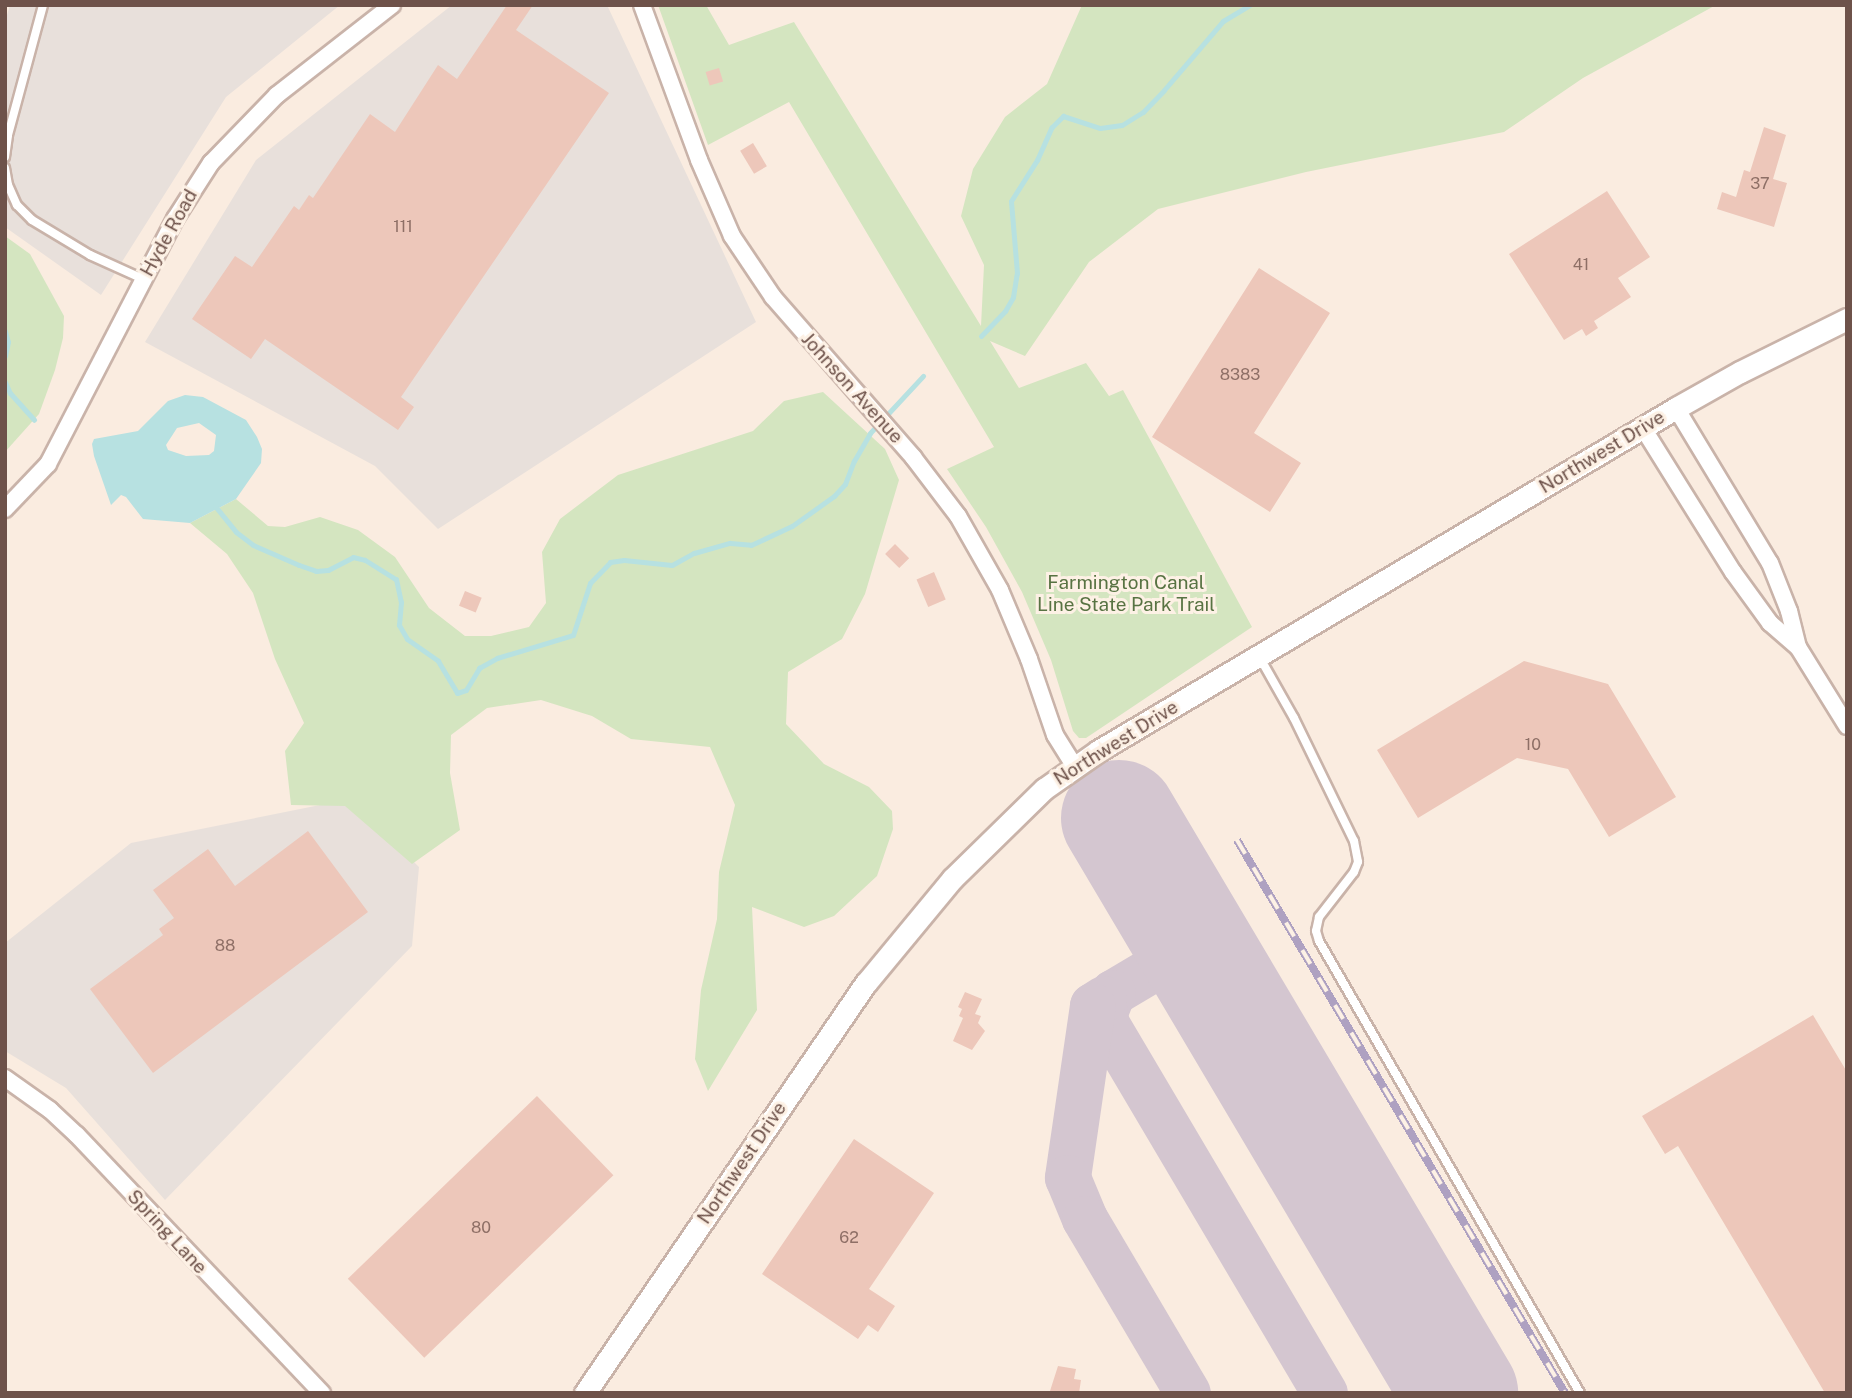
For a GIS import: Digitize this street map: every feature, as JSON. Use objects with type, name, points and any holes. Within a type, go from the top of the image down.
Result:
[{"type":"main road","name":"Northwest Drive","points":[[585,1393],[808,1065],[912,924],[996,834],[1074,766],[1676,408],[1740,372],[1847,319]]},
{"type":"street","name":"Hyde Road","points":[[5,509],[48,464],[192,190],[231,139],[295,79],[392,5]]},
{"type":"street","name":"Johnson Avenue","points":[[642,5],[702,170],[732,236],[773,297],[938,488],[977,547],[1014,622],[1055,735],[1074,766]]},
{"type":"street","points":[[1676,408],[1770,563],[1789,611],[1798,647]]},
{"type":"street","points":[[1643,428],[1733,572],[1770,623],[1798,647],[1847,726]]},
{"type":"street","name":"Spring Lane","points":[[5,1079],[50,1110],[77,1135],[322,1393]]},
{"type":"lane","points":[[5,157],[8,135],[43,5]]},
{"type":"lane","points":[[5,168],[8,186],[17,205],[32,220],[90,255],[144,279]]},
{"type":"lane","points":[[1259,655],[1329,789],[1353,841],[1358,862],[1354,872],[1319,917],[1316,931],[1320,941],[1580,1393]]},
{"type":"shaded area","points":[[10,5],[340,5],[226,97],[101,295],[5,227],[5,22]]},
{"type":"shaded area","points":[[452,5],[607,5],[756,322],[438,529],[375,466],[145,342],[256,160]]},
{"type":"shaded area","points":[[350,799],[419,867],[412,946],[165,1200],[66,1088],[5,1051],[5,943],[131,843]]},
{"type":"green space","name":"Farmington Canal Line State Park Trail","points":[[658,5],[706,5],[729,45],[794,22],[981,326],[984,265],[961,216],[973,169],[1005,117],[1047,84],[1082,5],[1716,5],[1583,78],[1504,132],[1306,172],[1158,209],[1089,262],[1025,356],[990,341],[1019,388],[1086,363],[1109,396],[1123,390],[1252,627],[1086,738],[1079,738],[1073,731],[1051,660],[1022,592],[986,527],[947,469],[994,447],[789,102],[708,145]]},
{"type":"green space","points":[[5,236],[30,254],[64,316],[63,338],[55,370],[39,414],[5,452]]},
{"type":"green space","points":[[823,392],[885,449],[899,480],[865,594],[842,639],[788,672],[786,724],[824,764],[869,787],[892,811],[893,829],[877,876],[834,916],[804,927],[752,907],[757,1010],[708,1091],[695,1059],[701,990],[717,919],[719,872],[735,805],[710,747],[631,739],[592,716],[541,700],[487,708],[451,735],[450,773],[460,830],[412,864],[345,806],[291,805],[285,751],[304,723],[275,659],[253,593],[227,554],[190,523],[236,499],[268,526],[285,527],[320,517],[358,530],[395,557],[429,608],[465,636],[491,636],[529,627],[546,603],[542,552],[560,519],[618,475],[753,431],[784,401]]},
{"type":"water","points":[[185,395],[203,397],[246,420],[262,449],[261,463],[236,499],[190,523],[143,519],[126,497],[121,495],[111,505],[94,456],[94,439],[138,431],[168,401]],"holes":[[[199,423],[216,435],[214,451],[209,455],[186,456],[168,450],[166,445],[177,428]]]},
{"type":"building","points":[[507,5],[533,5],[516,30],[609,93],[401,397],[414,407],[398,430],[265,339],[251,359],[192,319],[235,256],[252,267],[294,206],[299,210],[309,195],[313,198],[370,114],[395,132],[438,65],[457,79]]},
{"type":"building","points":[[719,68],[723,81],[710,85],[706,72]]},
{"type":"building","points":[[1764,127],[1786,135],[1773,179],[1787,183],[1774,227],[1717,209],[1722,192],[1736,197],[1744,170],[1750,172]]},
{"type":"building","points":[[753,143],[767,166],[754,174],[740,151]]},
{"type":"building","points":[[1607,191],[1650,257],[1618,278],[1631,297],[1594,321],[1598,328],[1586,336],[1582,329],[1564,340],[1509,254]]},
{"type":"building","points":[[1259,268],[1330,313],[1254,433],[1301,463],[1270,512],[1152,437]]},
{"type":"building","points":[[895,544],[909,558],[899,568],[885,554]]},
{"type":"building","points":[[934,572],[946,600],[928,607],[917,579]]},
{"type":"building","points":[[465,591],[482,598],[476,613],[459,606]]},
{"type":"building","points":[[1524,661],[1608,684],[1676,797],[1609,837],[1568,769],[1517,758],[1418,818],[1377,750]]},
{"type":"building","points":[[308,831],[368,912],[153,1073],[90,989],[163,935],[159,929],[174,918],[153,890],[208,849],[235,886]]},
{"type":"building","points":[[965,992],[982,999],[975,1014],[981,1016],[978,1023],[985,1031],[972,1050],[953,1041],[963,1018],[959,1016],[962,1009],[958,1007]]},
{"type":"building","points":[[1813,1015],[1847,1072],[1847,1393],[1825,1393],[1678,1146],[1665,1154],[1642,1116]]},
{"type":"building","points":[[537,1096],[613,1175],[424,1358],[348,1279]]},
{"type":"building","points":[[854,1139],[934,1193],[869,1289],[895,1306],[878,1332],[868,1325],[858,1339],[762,1274]]},
{"type":"building","points":[[1058,1366],[1076,1369],[1074,1379],[1081,1380],[1079,1393],[1050,1391]]},
{"type":"waterway","points":[[981,336],[1005,311],[1013,297],[1017,273],[1011,201],[1037,160],[1052,127],[1063,116],[1100,128],[1122,125],[1143,112],[1223,21],[1250,5]]},
{"type":"waterway","points":[[5,331],[8,342],[5,356]]},
{"type":"waterway","points":[[215,506],[236,532],[253,545],[299,565],[316,571],[328,570],[353,557],[365,560],[396,579],[401,602],[399,625],[407,639],[438,661],[457,693],[466,690],[479,668],[497,658],[573,635],[590,583],[610,562],[624,560],[672,565],[694,553],[730,543],[751,545],[792,526],[834,496],[845,484],[870,433],[923,376]]},
{"type":"waterway","points":[[5,382],[10,393],[34,420]]},
{"type":"taxiway","points":[[1194,945],[1113,993],[1105,1013],[1106,1023],[1325,1393]]},
{"type":"taxiway","points":[[1104,999],[1093,1006],[1068,1178],[1085,1219],[1188,1393]]},
{"type":"taxiway","points":[[1441,1361],[1448,1393]]},
{"type":"runway","points":[[1119,818],[1460,1393]]},
{"type":"railway","points":[[1237,840],[1565,1393]]}]
